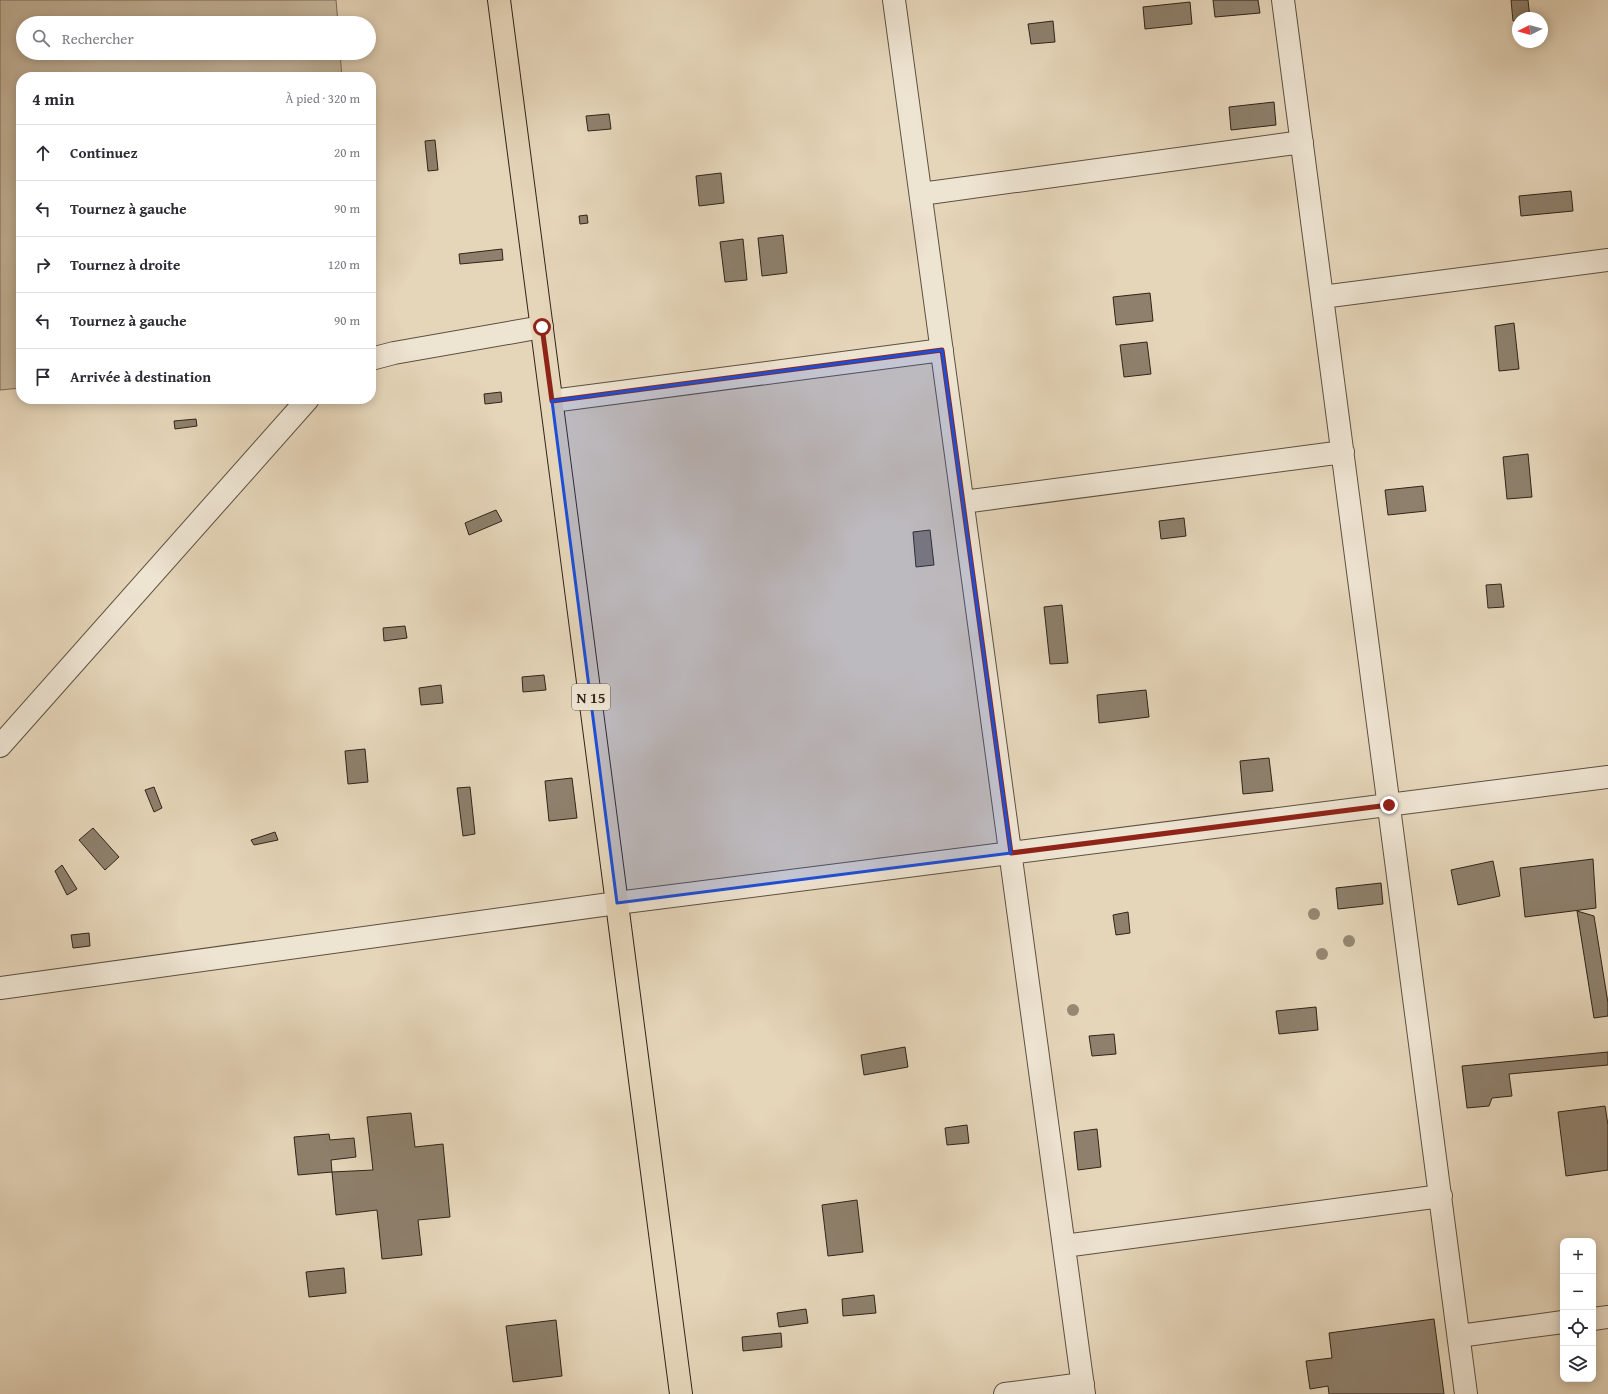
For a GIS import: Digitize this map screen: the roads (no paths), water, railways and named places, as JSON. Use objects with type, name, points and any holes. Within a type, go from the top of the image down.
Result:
[{"type":"main road","name":"N 15","points":[[499,0],[681,1394]]},
{"type":"street","points":[[894,0],[1084,1389],[1005,1394]]},
{"type":"street","points":[[1283,0],[1466,1394]]},
{"type":"street","points":[[921,194],[1302,142]]},
{"type":"street","points":[[1322,297],[1608,260]]},
{"type":"street","points":[[376,358],[394,353],[542,327]]},
{"type":"street","points":[[552,401],[942,350]]},
{"type":"street","points":[[0,746],[304,404]]},
{"type":"street","points":[[963,502],[1343,452]]},
{"type":"street","points":[[0,988],[617,903],[1608,777]]},
{"type":"street","points":[[1064,1246],[1441,1196]]},
{"type":"street","points":[[1596,1318],[1608,1317]]},
{"type":"street","points":[[1459,1336],[1560,1322]]}]
